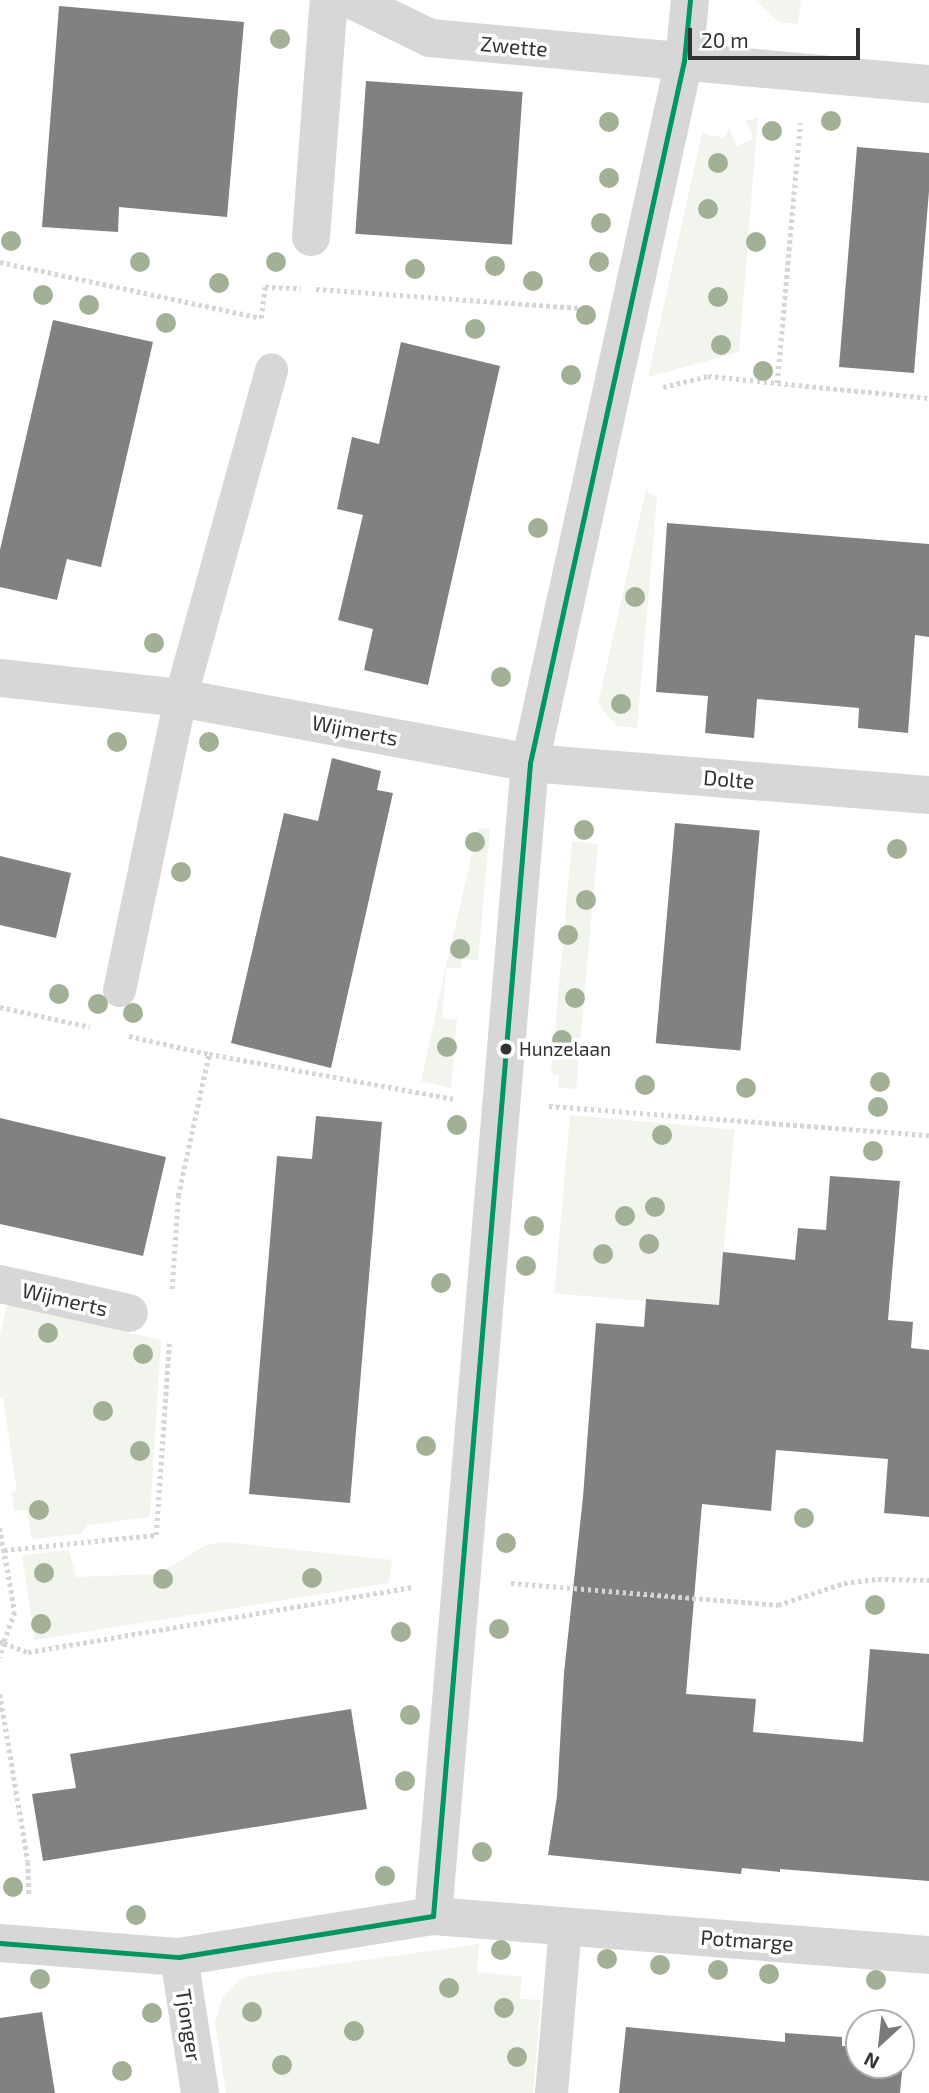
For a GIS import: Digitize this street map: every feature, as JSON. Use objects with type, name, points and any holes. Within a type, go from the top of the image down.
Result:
[{"type":"street","points":[[311,237],[329,0]]},
{"type":"street","name":"Zwette","points":[[352,0],[430,38],[929,84]]},
{"type":"street","points":[[433,1916],[530,763],[684,61],[690,0]]},
{"type":"street","name":"Wijmerts","points":[[0,678],[180,698],[530,763]]},
{"type":"street","name":"Dolte","points":[[530,763],[929,795]]},
{"type":"street","name":"Wijmerts","points":[[0,1284],[129,1313]]},
{"type":"street","name":"Potmarge","points":[[15,1944],[179,1957],[433,1916],[929,1955]]},
{"type":"street","name":"Tjonger","points":[[179,1957],[200,2093]]},
{"type":"lane","points":[[119,990],[180,698],[271,369]]},
{"type":"lane","points":[[551,2093],[565,1926]]},
{"type":"path","points":[[777,383],[804,73]]},
{"type":"path","points":[[0,262],[261,318],[265,287],[630,312]]},
{"type":"path","points":[[610,400],[708,376],[929,398]]},
{"type":"path","points":[[0,1641],[4,1643],[0,1657]]},
{"type":"path","points":[[0,1694],[28,1862],[15,1944]]},
{"type":"shaded area","points":[[755,0],[801,0],[798,24],[779,22]]},
{"type":"shaded area","points":[[758,117],[739,352],[648,377],[702,133],[724,138],[729,128],[737,146],[753,139],[746,121]]},
{"type":"shaded area","points":[[646,490],[657,498],[637,728],[617,726],[598,704]]},
{"type":"shaded area","points":[[478,828],[490,829],[478,960],[462,959],[461,968],[446,968],[442,1018],[457,1020],[451,1088],[421,1081],[446,967]]},
{"type":"shaded area","points":[[572,841],[598,844],[576,1089],[558,1087],[559,1075],[551,1074]]},
{"type":"shaded area","points":[[570,1115],[734,1129],[719,1308],[554,1293]]},
{"type":"shaded area","points":[[7,1305],[161,1340],[150,1517],[88,1525],[80,1534],[32,1539],[27,1510],[14,1511],[12,1492],[17,1491],[3,1399],[0,1398],[0,1335]]},
{"type":"shaded area","points":[[222,1542],[392,1560],[389,1583],[35,1640],[22,1555],[69,1550],[76,1577],[158,1574],[206,1545]]},
{"type":"shaded area","points":[[479,1944],[477,1972],[522,1977],[520,1999],[541,2000],[533,2093],[226,2093],[215,2023],[222,1999],[239,1980],[251,1976]]},
{"type":"building","points":[[59,6],[244,22],[227,217],[119,207],[118,232],[42,227]]},
{"type":"building","points":[[366,81],[523,92],[512,245],[355,234]]},
{"type":"building","points":[[857,147],[929,153],[929,191],[914,373],[839,367]]},
{"type":"building","points":[[53,320],[153,342],[101,567],[67,559],[57,600],[0,587],[0,550]]},
{"type":"building","points":[[401,342],[500,366],[428,685],[364,670],[373,629],[338,620],[363,515],[337,509],[352,437],[379,444]]},
{"type":"building","points":[[667,523],[929,544],[929,637],[915,635],[908,733],[858,728],[859,708],[757,699],[754,738],[705,733],[708,696],[656,692]]},
{"type":"building","points":[[332,758],[381,771],[377,790],[393,793],[331,1068],[231,1043],[284,813],[318,821]]},
{"type":"building","points":[[675,823],[760,830],[740,1051],[656,1043]]},
{"type":"building","points":[[0,856],[71,873],[56,938],[0,925]]},
{"type":"building","points":[[316,1116],[382,1122],[350,1503],[249,1494],[277,1156],[312,1159]]},
{"type":"building","points":[[0,1118],[166,1157],[143,1256],[0,1224]]},
{"type":"building","points":[[830,1176],[900,1181],[888,1320],[913,1322],[911,1348],[929,1350],[929,1517],[884,1513],[888,1459],[776,1450],[771,1511],[702,1504],[686,1694],[756,1699],[753,1732],[863,1742],[870,1649],[929,1654],[929,1881],[780,1869],[780,1872],[742,1868],[741,1874],[548,1855],[557,1796],[564,1673],[583,1497],[596,1323],[644,1327],[646,1299],[719,1305],[723,1252],[795,1260],[798,1228],[826,1230]]},
{"type":"building","points":[[351,1709],[367,1809],[43,1861],[32,1794],[76,1788],[70,1754]]},
{"type":"building","points":[[42,2012],[55,2093],[0,2093],[0,2018]]},
{"type":"building","points":[[626,2027],[785,2042],[785,2033],[842,2037],[842,2046],[845,2046],[845,2079],[901,2079],[900,2093],[619,2093]]},
{"type":"transit line","points":[[433,1916],[530,763],[684,61],[690,0]]},
{"type":"transit line","points":[[0,1943],[179,1957],[433,1916]]},
{"type":"place","name":"Hunzelaan","points":[[506,1049]]}]
